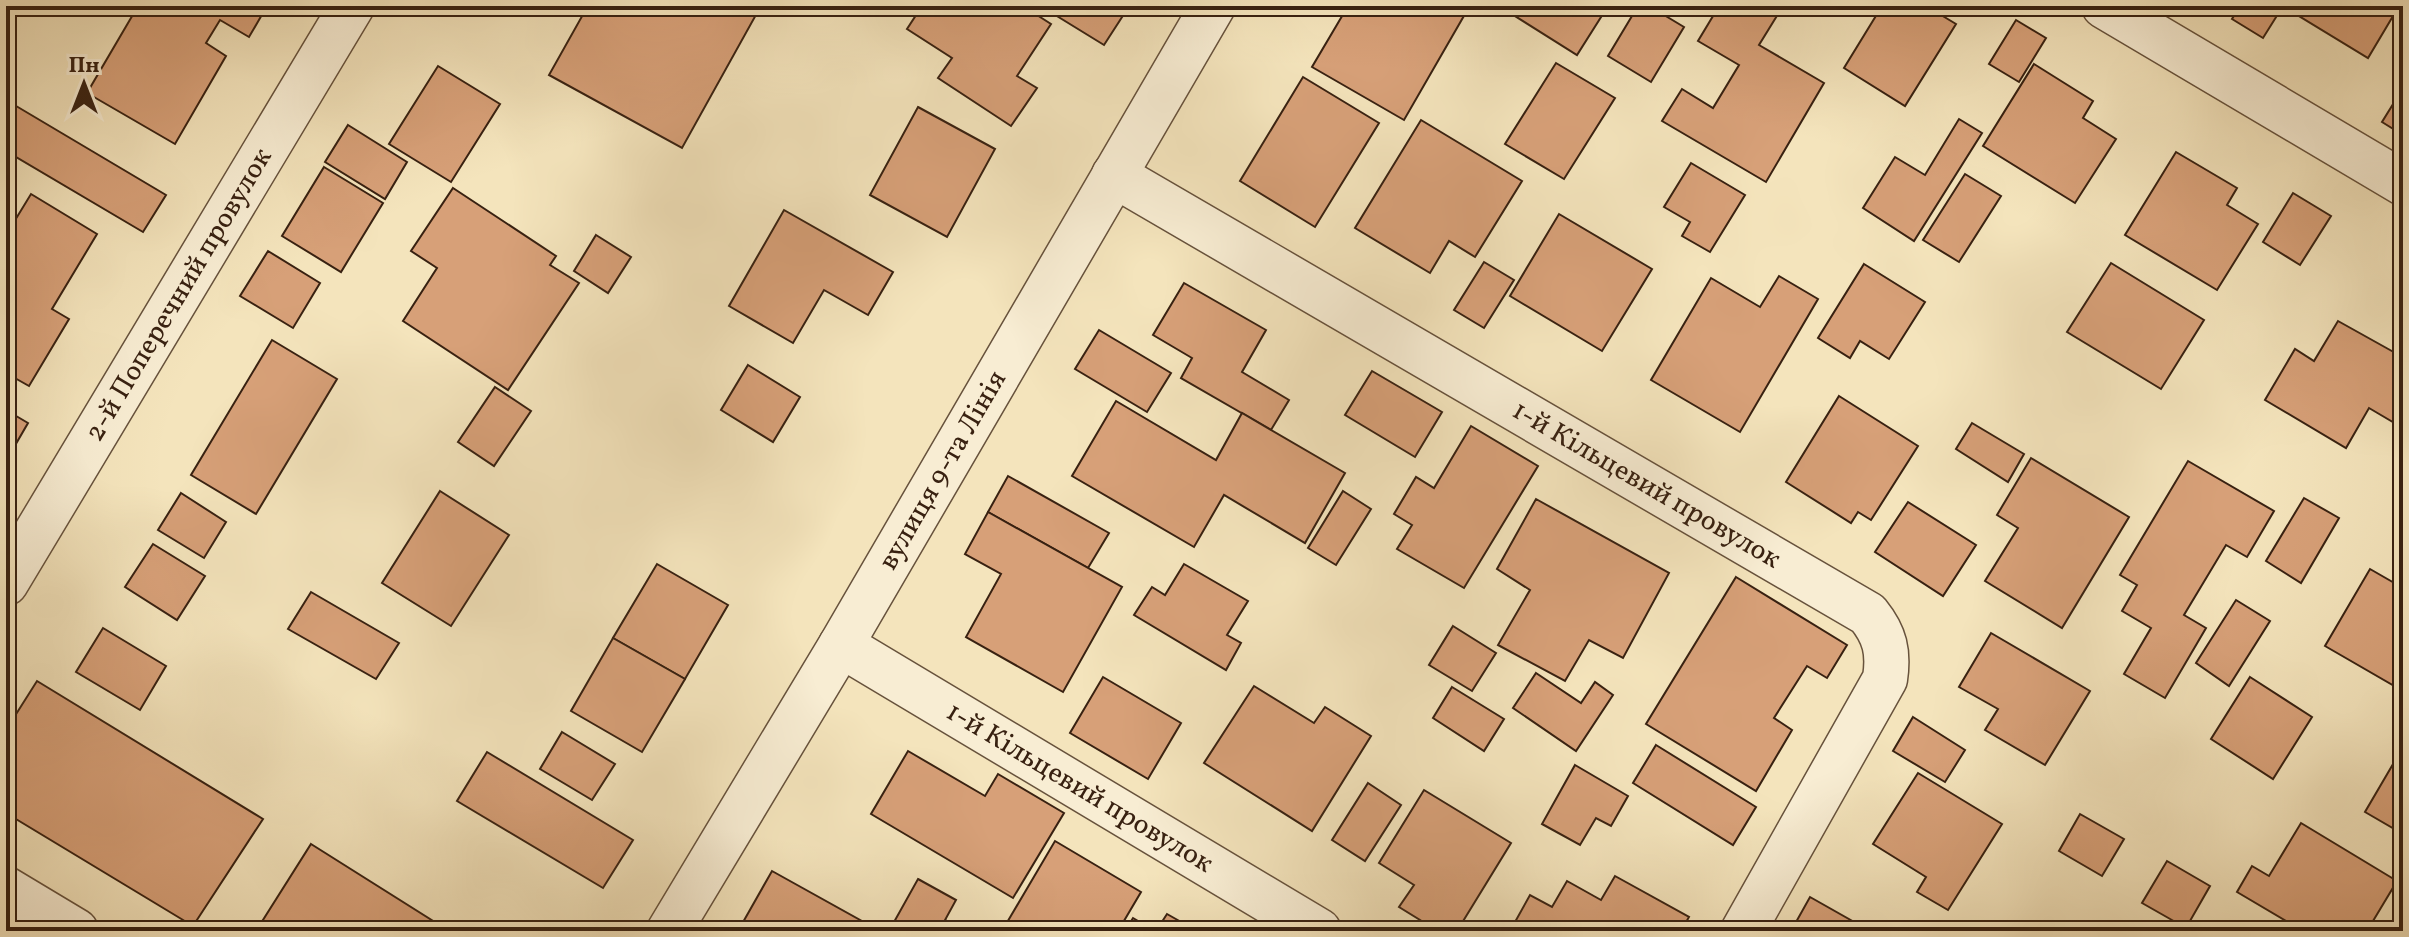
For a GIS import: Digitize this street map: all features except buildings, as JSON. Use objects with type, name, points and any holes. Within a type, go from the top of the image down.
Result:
[{"type":"street","name":"2-й Поперечний провулок","points":[[6,583],[352,6]]},
{"type":"street","name":"вулиця 9-та Лінія","points":[[669,931],[841,645],[1213,6]]},
{"type":"street","points":[[2104,6],[2403,183]]},
{"type":"street","name":"1-й Кільцевий провулок","points":[[1114,175],[1868,614],[1882,632],[1888,658],[1885,679],[1743,931]]},
{"type":"street","name":"1-й Кільцевий провулок","points":[[841,645],[1319,931]]},
{"type":"street","points":[[6,889],[76,931]]}]
